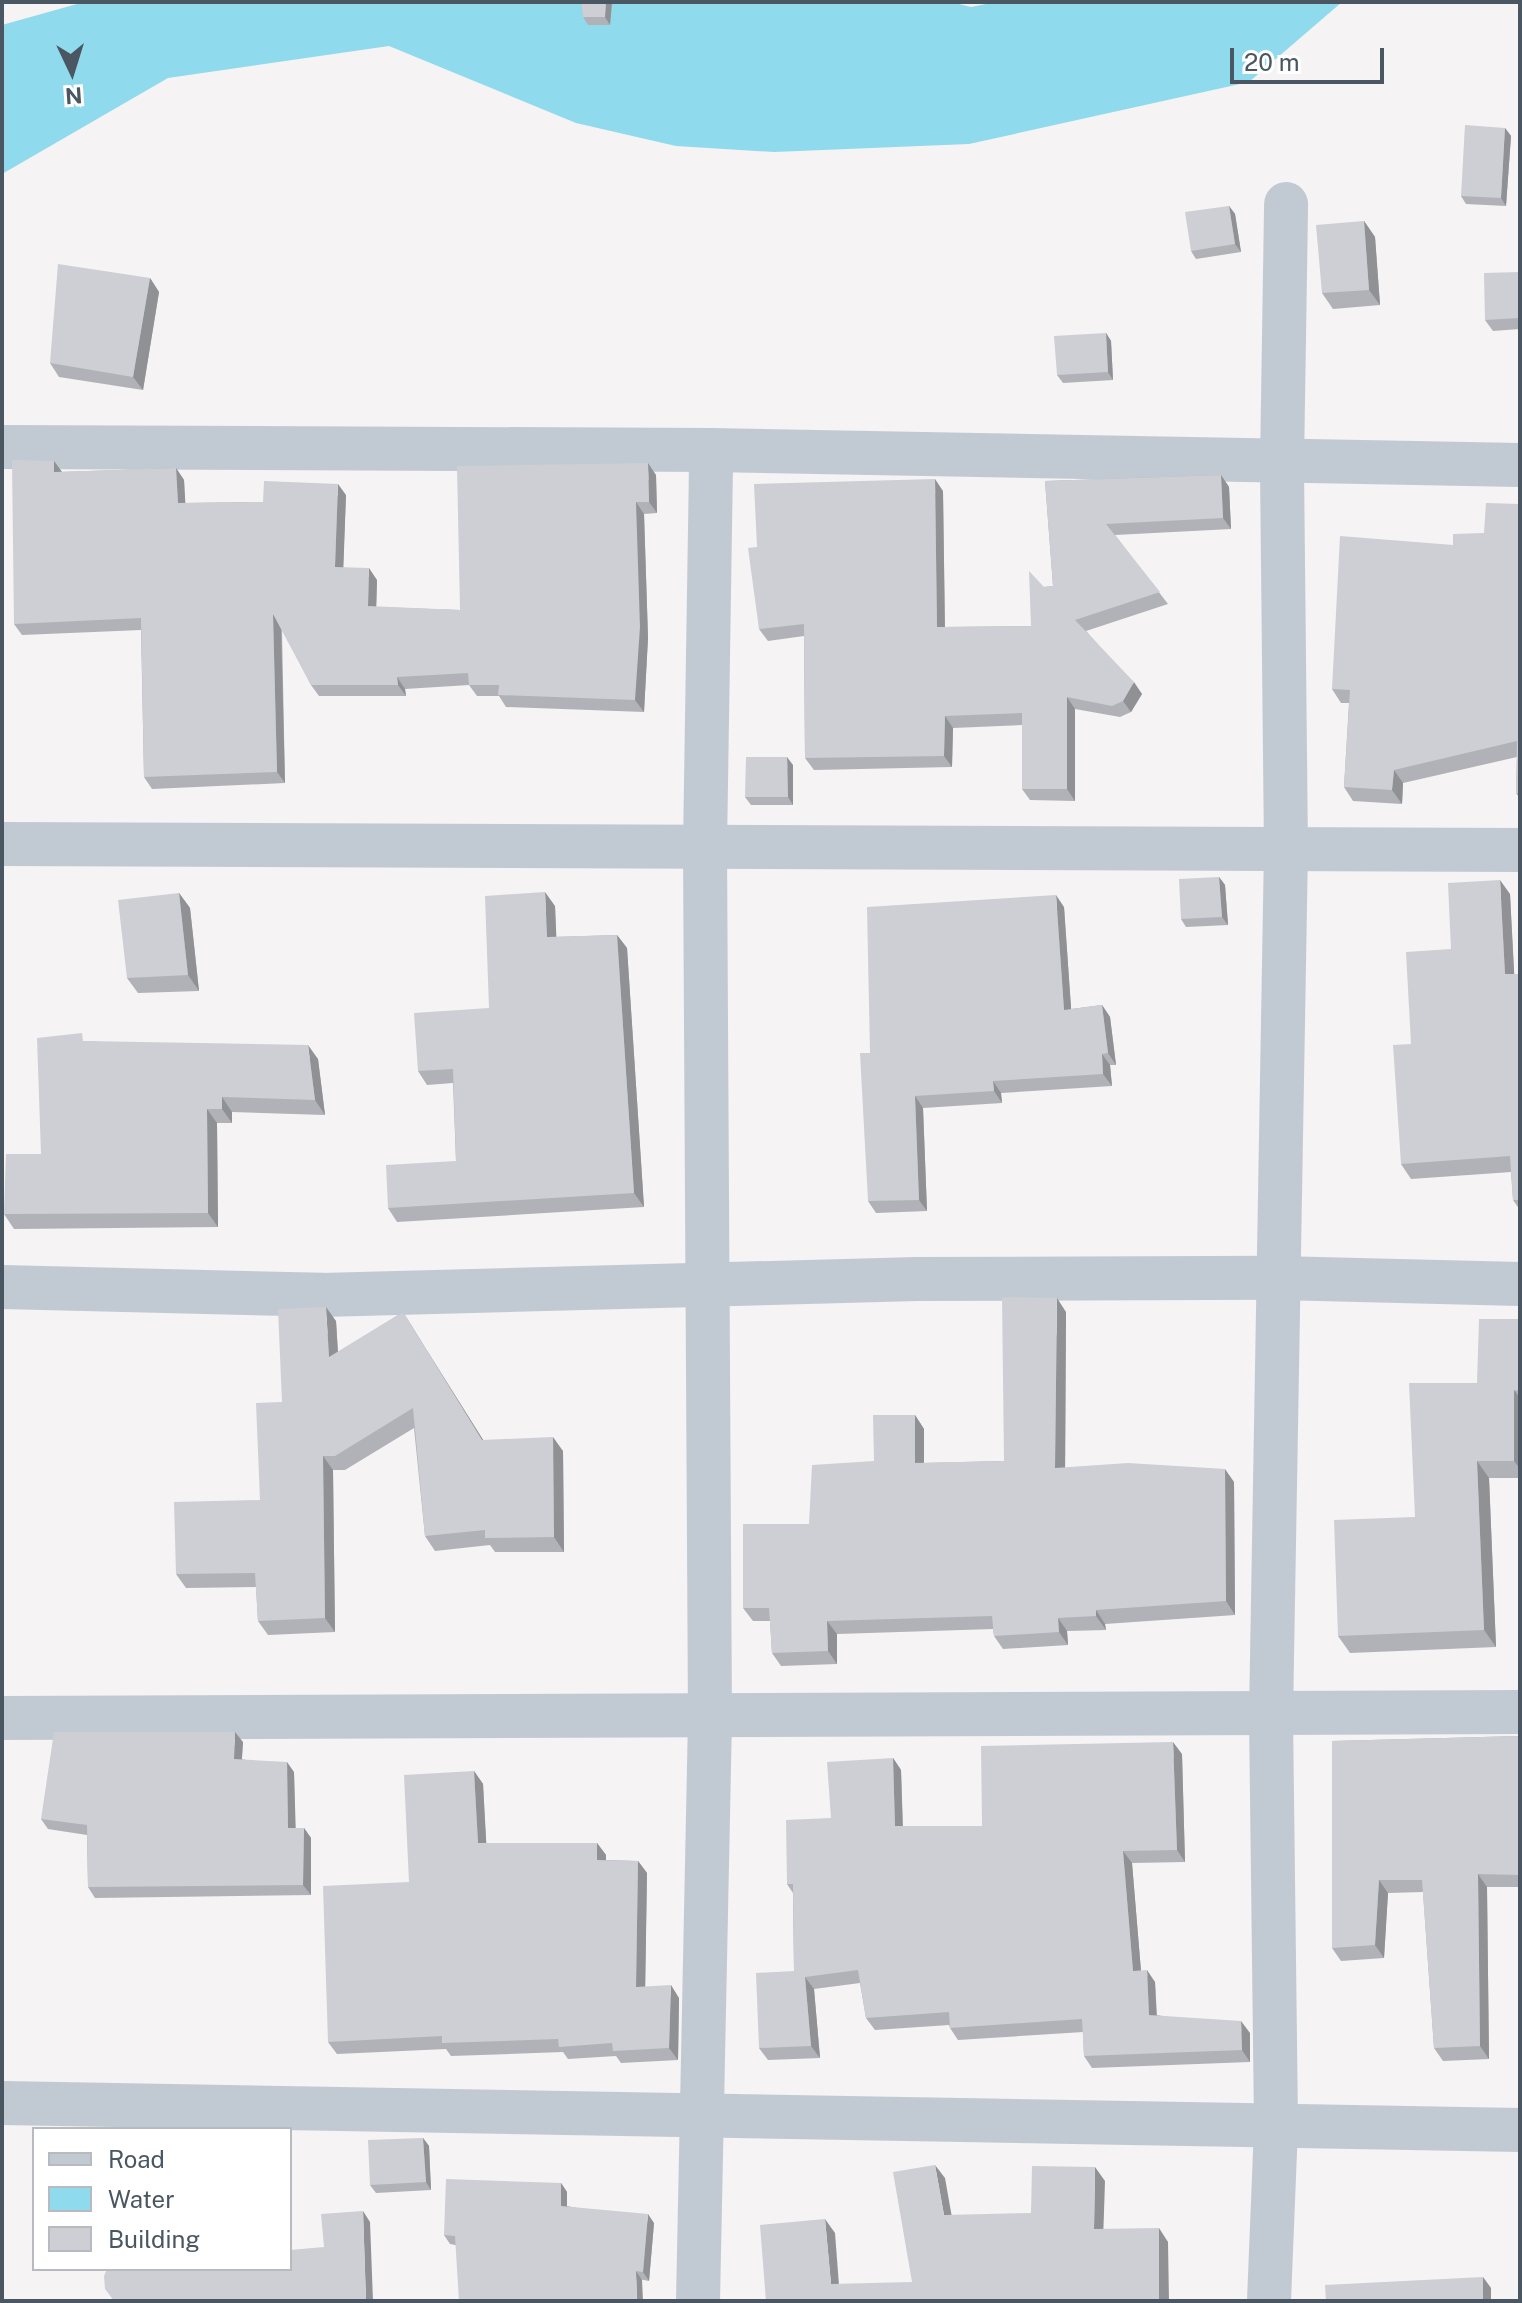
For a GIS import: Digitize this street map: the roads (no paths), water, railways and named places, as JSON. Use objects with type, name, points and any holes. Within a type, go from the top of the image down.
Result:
[{"type":"street","points":[[1269,2301],[1276,2124],[1271,1716],[1286,850],[1282,464],[1286,204]]},
{"type":"street","points":[[2,447],[711,450],[1282,464],[1520,465]]},
{"type":"street","points":[[698,2301],[710,1717],[705,847],[711,450]]},
{"type":"street","points":[[2,844],[1520,850]]},
{"type":"street","points":[[2,1287],[322,1295],[707,1285],[1278,1278],[1520,1284]]},
{"type":"street","points":[[2,1718],[1271,1716],[1520,1712]]},
{"type":"street","points":[[2,2103],[1520,2130]]},
{"type":"water","points":[[84,2],[951,2],[971,7],[996,2],[1342,2],[1249,82],[969,144],[774,152],[676,146],[576,123],[389,46],[168,78],[2,174],[2,25]]}]
